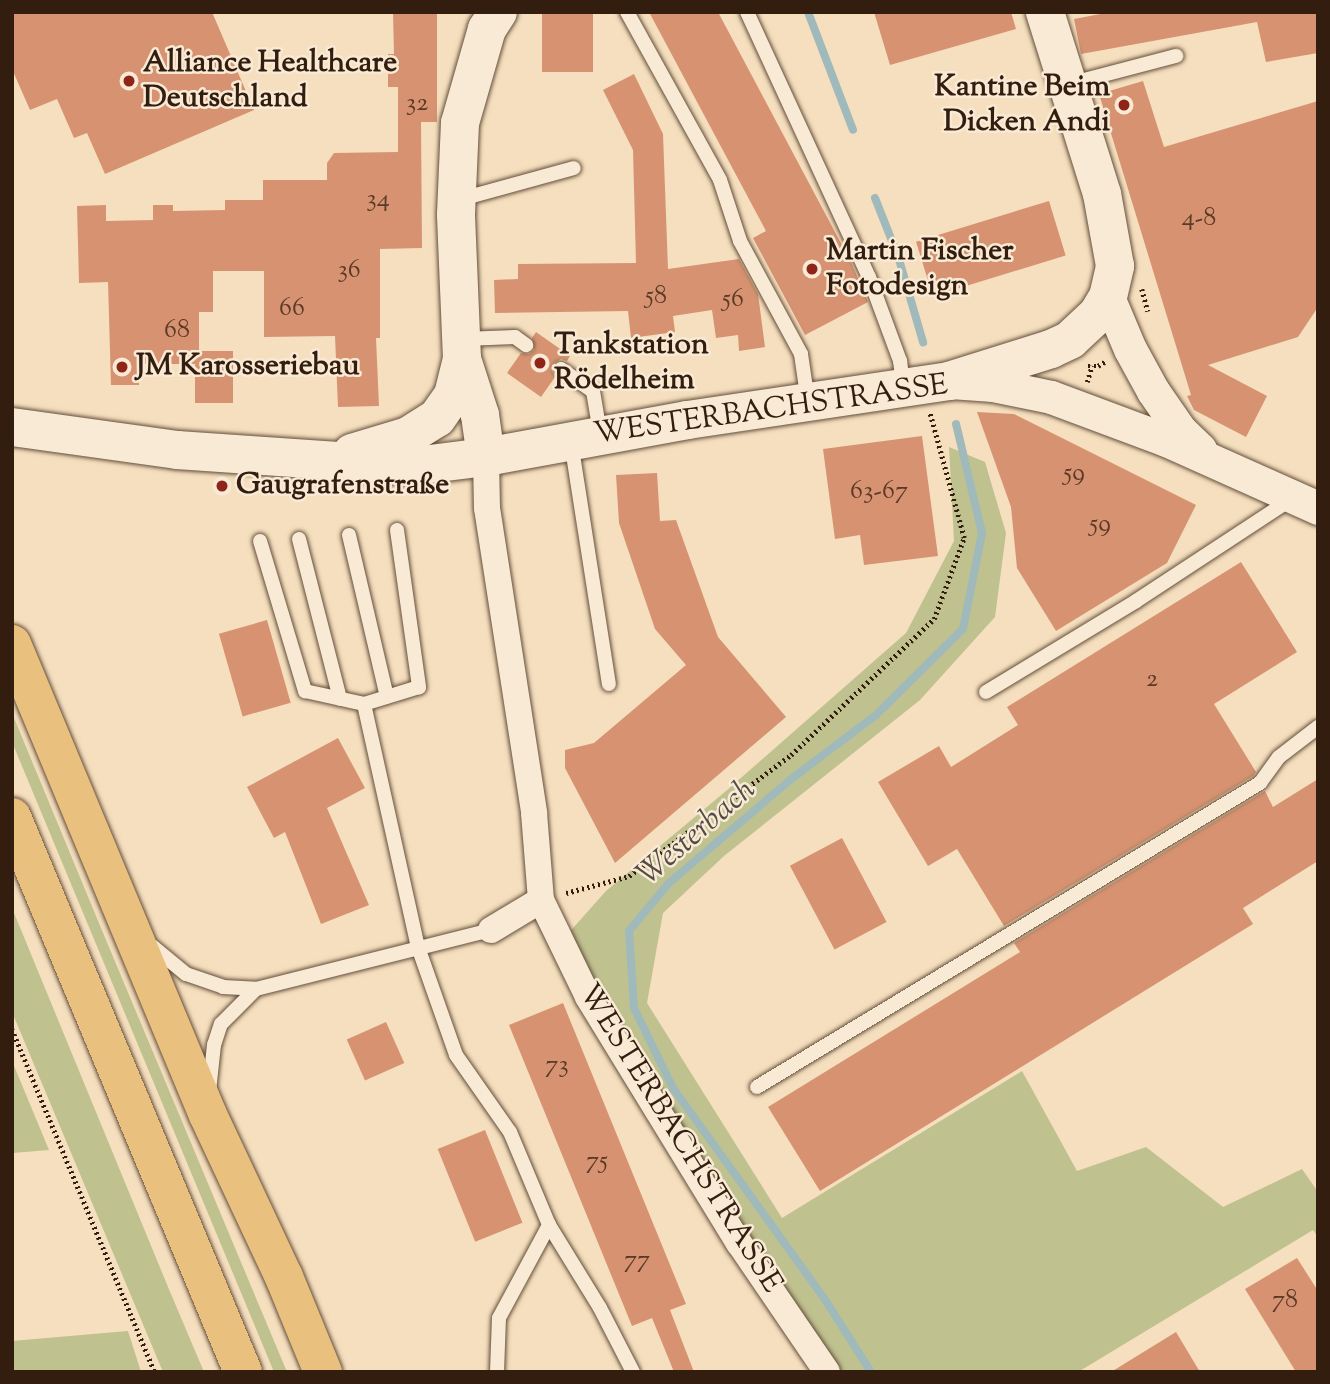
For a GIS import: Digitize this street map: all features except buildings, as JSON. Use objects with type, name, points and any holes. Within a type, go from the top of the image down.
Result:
[{"type":"highway","points":[[12,644],[208,1115],[284,1277],[323,1372]]},
{"type":"highway","points":[[12,817],[243,1372]]},
{"type":"main road","points":[[927,393],[1070,340],[1125,292],[1113,281],[1115,251],[1102,194],[1045,12]]},
{"type":"main road","points":[[329,458],[408,436],[437,418],[453,394],[461,349],[457,200],[460,123],[488,18]]},
{"type":"main road","points":[[461,349],[480,415],[486,457]]},
{"type":"main road","name":"WESTERBACHSTRASSE","points":[[12,427],[177,450],[329,458],[414,466],[486,457],[586,438],[808,403],[927,393]]},
{"type":"street","name":"WESTERBACHSTRASSE","points":[[1125,292],[1130,349],[1167,414],[1213,460]]},
{"type":"street","name":"WESTERBACHSTRASSE","points":[[927,393],[993,385],[1051,397],[1213,460],[1305,503]]},
{"type":"street","name":"WESTERBACHSTRASSE","points":[[486,457],[487,508],[534,813],[541,900],[588,997],[739,1243],[827,1372]]},
{"type":"street","points":[[491,930],[541,900]]},
{"type":"lane","points":[[627,12],[720,180],[740,241],[801,354],[808,403]]},
{"type":"lane","points":[[747,12],[869,277],[900,361],[927,393]]},
{"type":"lane","points":[[1068,84],[1176,56]]},
{"type":"lane","points":[[457,200],[574,168]]},
{"type":"lane","points":[[461,349],[515,337],[526,345]]},
{"type":"lane","points":[[561,369],[593,391],[586,438],[609,684]]},
{"type":"lane","points":[[986,692],[1305,503]]},
{"type":"lane","points":[[260,541],[305,691],[364,704],[419,687],[397,530]]},
{"type":"lane","points":[[349,535],[387,697]]},
{"type":"lane","points":[[299,539],[340,699]]},
{"type":"lane","points":[[364,704],[418,947],[456,1055],[510,1132],[549,1225],[600,1308],[633,1372]]},
{"type":"lane","points":[[757,1087],[1260,783],[1279,757],[1318,727]]},
{"type":"lane","points":[[127,919],[160,956],[186,974],[223,987],[256,989],[491,930]]},
{"type":"lane","points":[[208,1115],[214,1045],[221,1024],[256,989]]},
{"type":"lane","points":[[497,1372],[499,1318],[549,1225]]},
{"type":"path","points":[[1125,292],[1152,325]]},
{"type":"path","points":[[541,900],[629,876],[791,755],[934,619],[964,538],[927,393]]},
{"type":"path","points":[[12,1029],[155,1372]]},
{"type":"green space","points":[[949,447],[985,462],[1006,533],[995,617],[920,700],[724,856],[663,913],[647,1003],[782,1218],[1022,1071],[1077,1171],[1146,1147],[1223,1207],[1302,1169],[1318,1192],[1318,1237],[1313,1230],[1078,1372],[818,1372],[565,937],[606,891],[726,791],[906,633],[954,541]]},
{"type":"green space","points":[[12,713],[287,1372],[274,1372],[12,742]]},
{"type":"green space","points":[[12,908],[204,1372],[163,1372],[12,1012]]},
{"type":"green space","points":[[12,1061],[49,1150],[12,1153]]},
{"type":"green space","points":[[128,1331],[141,1372],[12,1372],[12,1341]]},
{"type":"waterway","name":"Westerbach","points":[[808,12],[853,130]]},
{"type":"waterway","name":"Westerbach","points":[[875,198],[898,256],[923,342]]},
{"type":"waterway","name":"Westerbach","points":[[871,1372],[826,1301],[673,1088],[634,1008],[629,931],[669,883],[790,780],[876,715],[963,629],[982,533],[956,424]]},
{"type":"place","name":"Alliance Healthcare Deutschland","points":[[129,81]]},
{"type":"place","name":"Kantine Beim Dicken Andi","points":[[1124,105]]},
{"type":"place","name":"Martin Fischer Fotodesign","points":[[812,269]]},
{"type":"place","name":"Tankstation Rödelheim","points":[[540,363]]},
{"type":"place","name":"JM Karosseriebau","points":[[122,367]]},
{"type":"place","name":"Gaugrafenstraße","points":[[222,486]]}]
